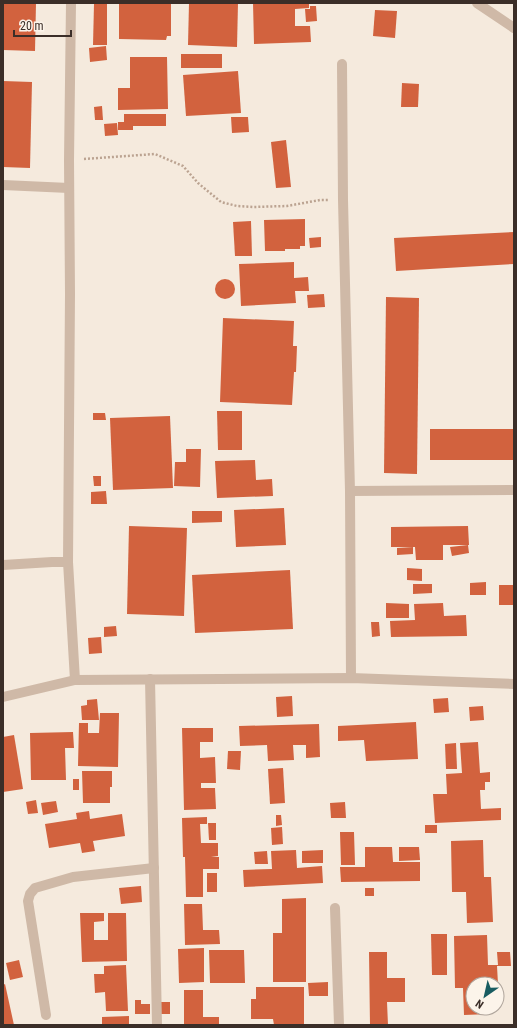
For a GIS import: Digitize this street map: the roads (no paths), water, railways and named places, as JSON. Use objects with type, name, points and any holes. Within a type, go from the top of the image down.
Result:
[{"type":"street","points":[[72,3],[69,188],[70,294],[68,562],[75,680]]},
{"type":"street","points":[[477,3],[514,28]]},
{"type":"street","points":[[342,64],[343,200],[350,492],[351,678]]},
{"type":"street","points":[[3,185],[69,188]]},
{"type":"street","points":[[350,492],[514,490]]},
{"type":"street","points":[[3,565],[68,562]]},
{"type":"street","points":[[3,698],[75,680],[351,678],[514,684]]},
{"type":"street","points":[[150,679],[157,1025]]},
{"type":"street","points":[[46,1015],[28,902],[30,894],[34,888],[73,877],[154,868]]},
{"type":"street","points":[[335,908],[339,1025]]}]
